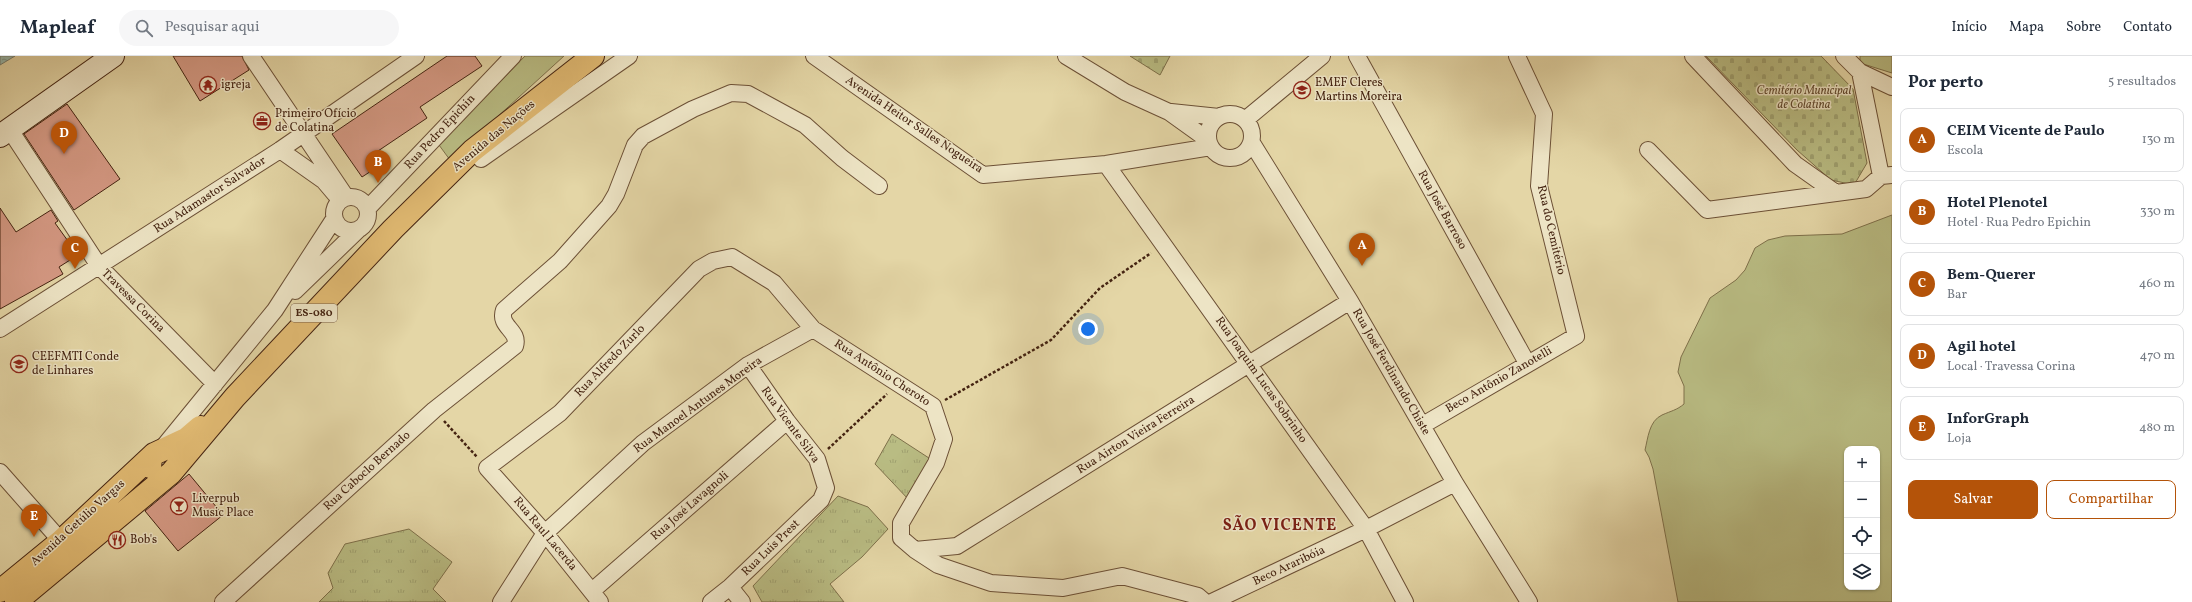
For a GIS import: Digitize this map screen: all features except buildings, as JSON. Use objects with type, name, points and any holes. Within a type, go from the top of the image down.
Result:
[{"type":"main road","name":"Avenida das Nações","points":[[171,453],[235,397],[392,229],[472,151],[593,56]]},
{"type":"main road","name":"Avenida das Nações","points":[[392,229],[481,159],[565,79]]},
{"type":"main road","name":"Avenida das Nações","points":[[171,453],[235,397]]},
{"type":"main road","name":"Avenida Getúlio Vargas","points":[[0,591],[171,453]]},
{"type":"main road","name":"Avenida Getúlio Vargas","points":[[16,602],[171,453]]},
{"type":"street","points":[[5,133],[113,56]]},
{"type":"street","points":[[252,56],[303,134],[327,178],[343,199]]},
{"type":"street","name":"Rua Adamastor Salvador","points":[[0,329],[280,150],[416,56]]},
{"type":"street","points":[[481,159],[629,56]]},
{"type":"street","name":"Avenida Heitor Salles Nogueira","points":[[814,56],[982,175],[1106,164],[1209,144]]},
{"type":"street","points":[[1066,56],[1125,92],[1169,112],[1209,144],[1220,157],[1228,159],[1244,154],[1252,143],[1252,131],[1245,120],[1231,114],[1219,117],[1169,112]]},
{"type":"street","points":[[1245,120],[1322,56]]},
{"type":"street","name":"Rua José Barroso","points":[[1357,56],[1527,363]]},
{"type":"street","name":"Rua do Cemitério","points":[[1517,56],[1544,114],[1540,186],[1576,336]]},
{"type":"street","points":[[1693,56],[1795,164],[1836,193]]},
{"type":"street","points":[[1844,56],[1860,72],[1892,86]]},
{"type":"street","name":"Rua Pedro Epichin","points":[[368,208],[511,57]]},
{"type":"street","points":[[1648,150],[1706,210],[1866,189],[1887,176],[1860,72]]},
{"type":"street","name":"Rua Caboclo Bernado","points":[[223,602],[434,410],[515,346],[517,340],[515,335],[504,323],[502,316],[504,310],[560,261],[609,206],[616,194],[635,145],[643,136],[693,109],[731,93],[748,94],[805,124],[842,158],[879,186]]},
{"type":"street","points":[[1209,144],[1210,126],[1219,117]]},
{"type":"street","name":"Travessa Corina","points":[[5,133],[99,266],[215,384]]},
{"type":"street","name":"Rua José Ferdinando Chiste","points":[[1252,143],[1350,301],[1423,425],[1455,483],[1529,602]]},
{"type":"street","points":[[280,150],[327,178]]},
{"type":"street","name":"Rua Joaquim Lucas Sobrinho","points":[[1106,164],[1165,244],[1366,529],[1405,602]]},
{"type":"street","points":[[352,196],[362,200],[368,208],[368,219],[366,224],[358,230],[346,231],[337,224],[334,219],[335,209],[343,199],[352,196]]},
{"type":"street","name":"Avenida Getúlio Vargas","points":[[171,453],[215,384],[275,310],[334,219]]},
{"type":"street","name":"Avenida Getúlio Vargas","points":[[275,310],[358,230]]},
{"type":"street","name":"Rua Antônio Cheroto","points":[[732,257],[774,283],[813,329],[933,406],[944,439],[936,463],[901,523],[902,538],[915,550],[938,565],[991,583],[1063,588],[1122,576],[1198,596],[1205,602]]},
{"type":"street","name":"Rua Alfredo Zurlo","points":[[487,468],[560,413],[699,269],[713,261],[732,257]]},
{"type":"street","name":"Rua Airton Vieira Ferreira","points":[[915,550],[957,546],[1350,301]]},
{"type":"street","name":"Rua Manoel Antunes Moreira","points":[[501,602],[545,533],[643,443],[748,365],[813,329]]},
{"type":"street","name":"Beco Antônio Zanotelli","points":[[1423,425],[1527,363],[1576,336]]},
{"type":"street","name":"Rua Vicente Silva","points":[[748,365],[787,421],[817,459],[826,488]]},
{"type":"street","name":"Rua José Lavagnoli","points":[[596,597],[787,421]]},
{"type":"street","name":"Rua Raul Lacerda","points":[[487,468],[545,533],[596,597]]},
{"type":"street","points":[[0,472],[61,541]]},
{"type":"street","name":"Beco Araribóia","points":[[1212,602],[1366,529],[1455,483]]},
{"type":"street","name":"Rua Luis Prest","points":[[711,602],[730,587],[821,500],[826,488]]},
{"type":"street","points":[[730,587],[742,602]]},
{"type":"path","points":[[933,406],[982,380],[1051,340],[1100,288],[1165,244]]},
{"type":"path","points":[[817,459],[898,384]]},
{"type":"path","points":[[434,410],[487,468]]},
{"type":"green space","points":[[525,56],[564,56],[450,160],[439,145]]},
{"type":"green space","points":[[1130,56],[1170,56],[1160,75]]},
{"type":"green space","name":"Cemitério Municipal de Colatina","points":[[1706,56],[1821,56],[1853,89],[1867,163],[1854,185],[1831,180],[1797,150]]},
{"type":"green space","points":[[1860,56],[1892,56],[1892,73],[1860,63]]},
{"type":"green space","points":[[1892,215],[1892,602],[1678,602],[1653,469],[1645,450],[1650,430],[1654,421],[1662,415],[1684,404],[1684,386],[1678,372],[1681,357],[1710,298],[1736,280],[1745,270],[1755,248],[1768,240],[1785,236],[1842,234]]},
{"type":"green space","points":[[892,434],[932,460],[909,500],[875,464]]},
{"type":"green space","points":[[838,496],[868,507],[888,529],[862,557],[830,584],[844,602],[762,602],[753,586]]},
{"type":"green space","points":[[409,529],[452,562],[433,589],[446,602],[319,602],[333,588],[328,573],[345,544]]},
{"type":"water","points":[[0,56],[15,56],[0,65]]},
{"type":"place","name":"igreja","points":[[208,85]]},
{"type":"place","name":"EMEF Cleres Martins Moreira","points":[[1302,90]]},
{"type":"place","name":"Primeiro Ofício de Colatina","points":[[262,121]]},
{"type":"place","name":"Agil hotel","points":[[64,154]]},
{"type":"place","name":"Hotel Plenotel","points":[[378,183]]},
{"type":"place","name":"CEIM Vicente de Paulo","points":[[1362,266]]},
{"type":"place","name":"Bem-Querer","points":[[75,269]]},
{"type":"place","name":"CEEFMTI Conde de Linhares","points":[[19,364]]},
{"type":"place","name":"Liverpub Music Place","points":[[179,506]]},
{"type":"place","name":"InforGraph","points":[[34,537]]},
{"type":"place","name":"Bob's","points":[[117,540]]},
{"type":"district","name":"SÃO VICENTE","points":[[1280,526]]}]
